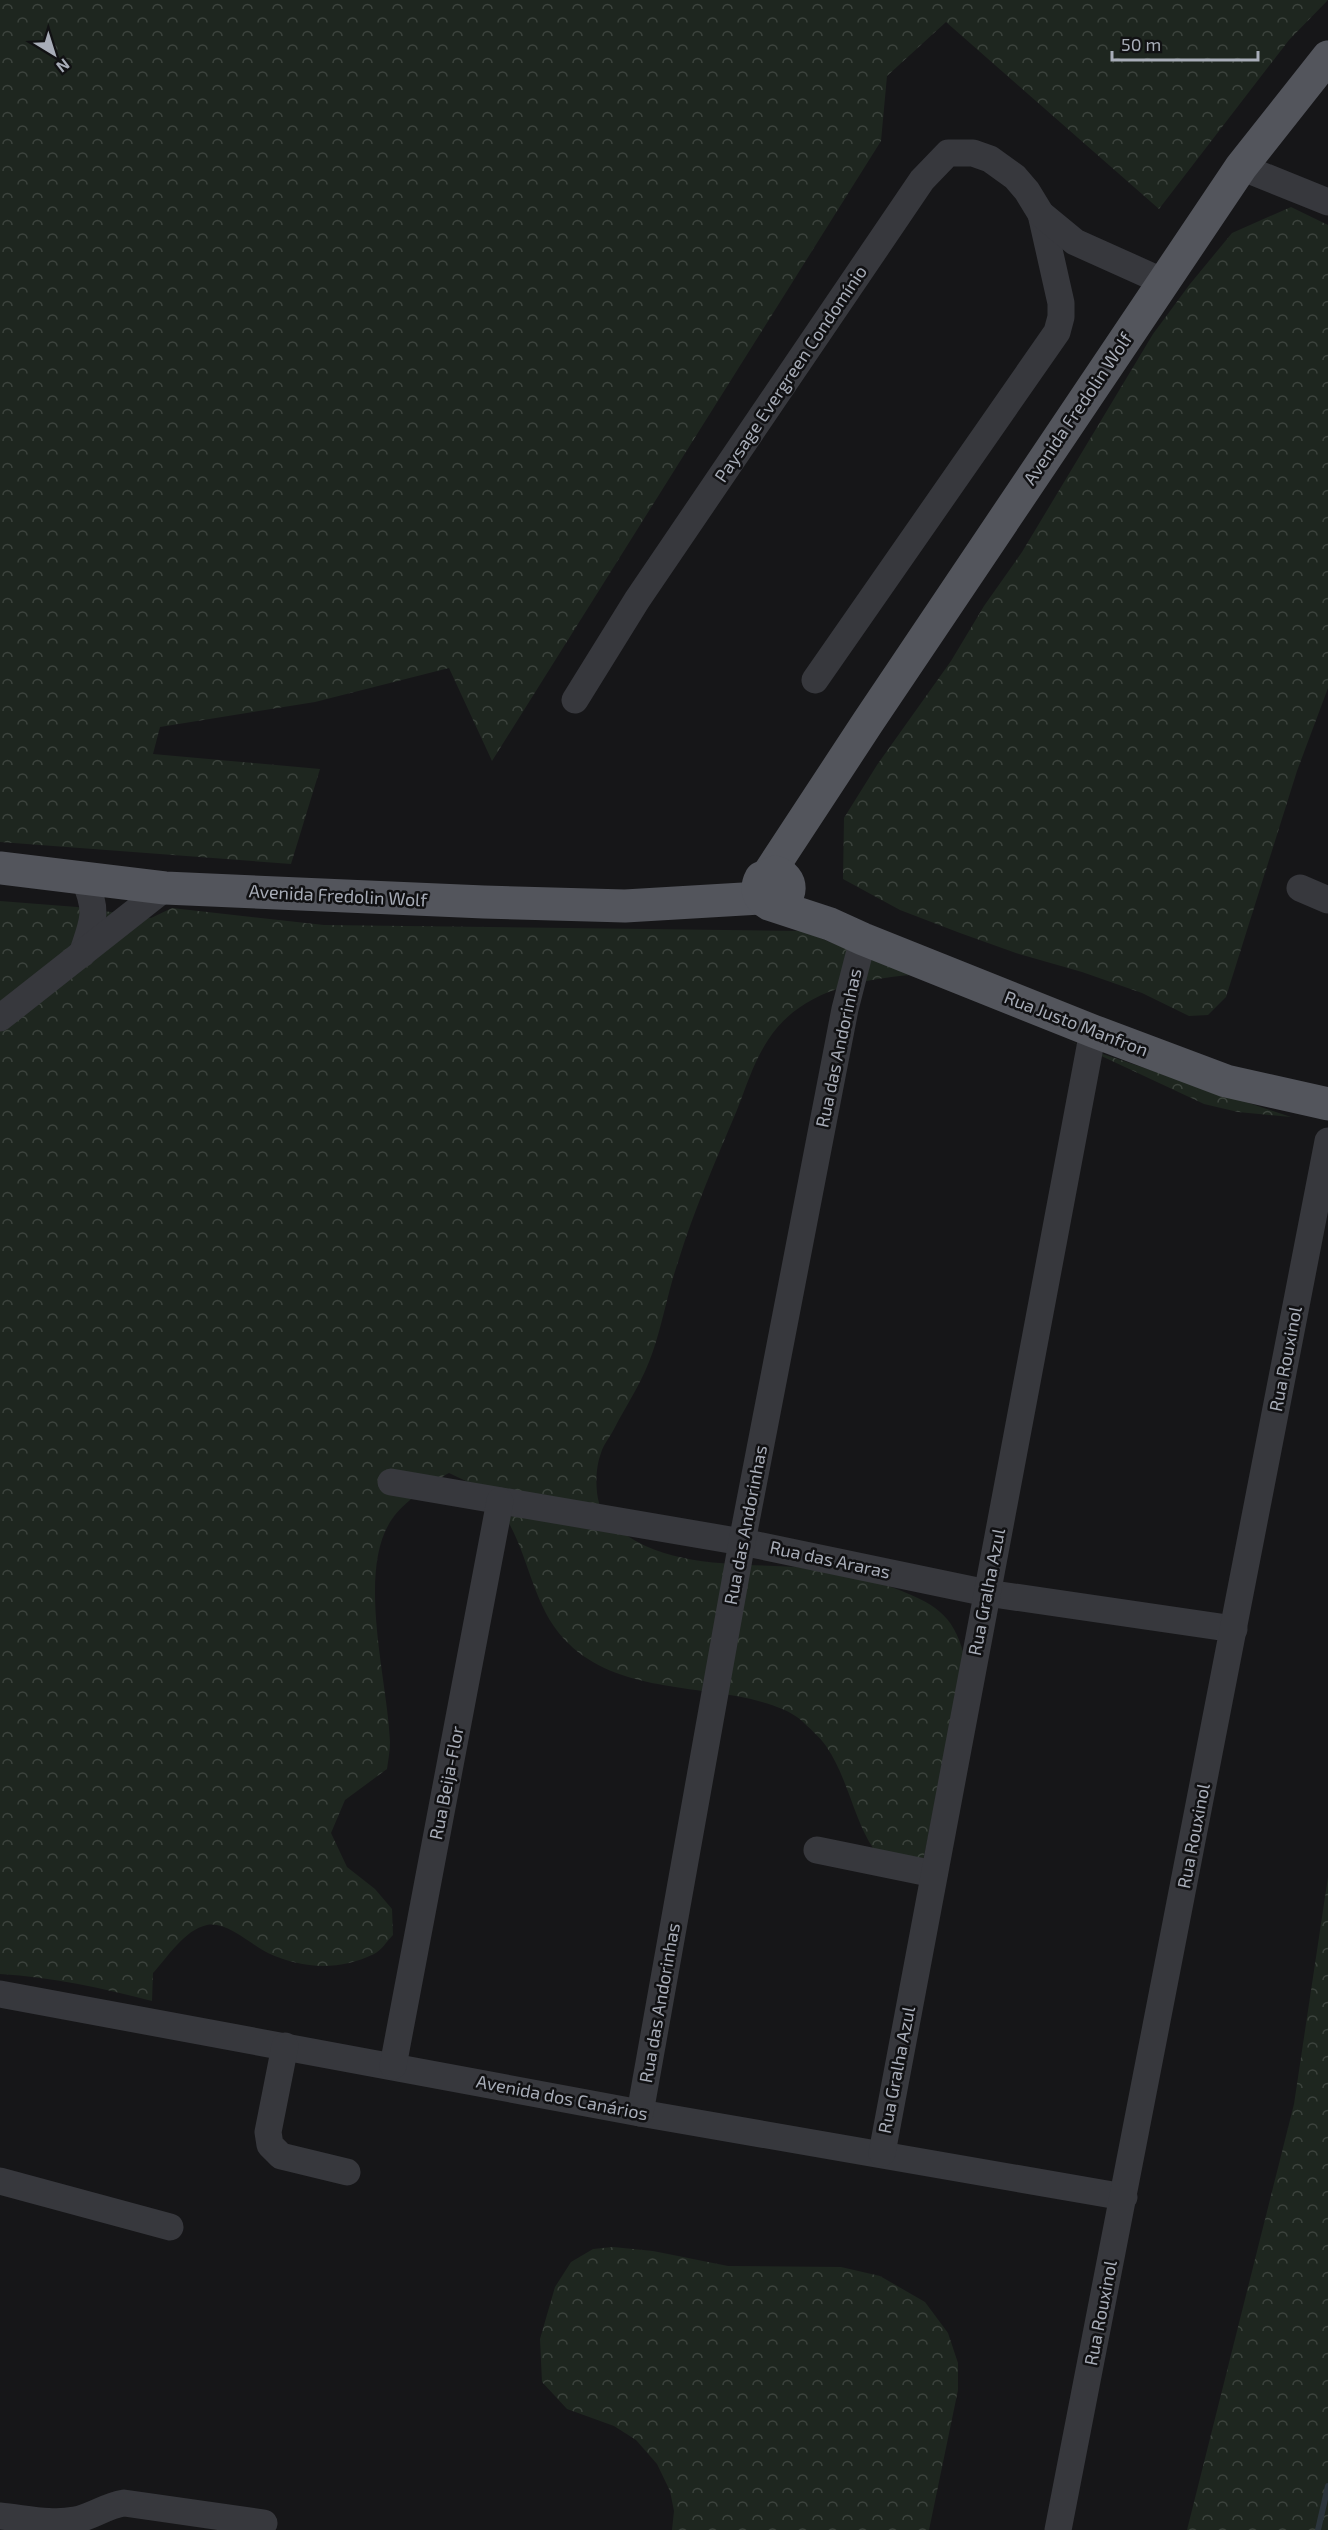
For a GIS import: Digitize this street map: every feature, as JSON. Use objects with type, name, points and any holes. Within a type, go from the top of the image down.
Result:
[{"type":"main road","name":"Avenida Fredolin Wolf","points":[[0,868],[165,888],[568,905],[625,906],[677,901],[774,886],[838,768],[1241,167],[1328,57]]},
{"type":"main road","name":"Rua Justo Manfron","points":[[774,886],[830,924],[1093,1031],[1226,1081],[1328,1104]]},
{"type":"street","name":"Paysage Evergreen Condomínio","points":[[575,700],[637,600],[916,190],[948,153],[973,153],[990,159],[1015,177],[1041,214],[1061,303],[1061,317],[1057,332],[814,680]]},
{"type":"street","points":[[1241,167],[1328,202]]},
{"type":"street","name":"Paysage Evergreen Condomínio","points":[[1041,214],[1075,242],[1164,282]]},
{"type":"street","points":[[82,954],[94,918],[93,899],[84,879]]},
{"type":"street","points":[[0,1018],[165,888]]},
{"type":"street","points":[[1300,888],[1328,900]]},
{"type":"street","name":"Rua das Andorinhas","points":[[640,2113],[742,1542],[845,1009],[863,939]]},
{"type":"street","name":"Rua Gralha Azul","points":[[882,2153],[1093,1031]]},
{"type":"street","name":"Rua Rouxinol","points":[[1058,2530],[1328,1141]]},
{"type":"street","name":"Rua das Araras","points":[[391,1482],[742,1542],[987,1593],[1234,1629]]},
{"type":"street","name":"Rua Beija-Flor","points":[[393,2066],[500,1501]]},
{"type":"street","points":[[817,1850],[934,1874]]},
{"type":"street","name":"Avenida dos Canários","points":[[0,1994],[640,2113],[882,2153],[1124,2198]]},
{"type":"street","points":[[285,2046],[268,2132],[270,2145],[281,2156],[347,2172]]},
{"type":"street","points":[[0,2181],[170,2227]]},
{"type":"street","points":[[0,2516],[58,2522],[77,2520],[108,2506],[124,2503],[264,2523]]},
{"type":"green space","points":[[0,0],[1328,0],[1289,40],[1159,209],[946,22],[887,76],[881,141],[492,761],[449,668],[315,702],[160,727],[153,754],[320,769],[291,864],[0,842]]},
{"type":"green space","points":[[1291,207],[1328,225],[1328,688],[1297,771],[1226,997],[1208,1015],[1189,1016],[1142,993],[1082,972],[1019,954],[900,910],[843,879],[844,818],[877,765],[951,661],[984,606],[1022,552],[1153,334],[1232,233]]},
{"type":"green space","points":[[0,901],[77,907],[151,918],[172,908],[324,925],[803,931],[910,975],[869,981],[830,991],[796,1010],[768,1040],[751,1074],[691,1223],[649,1361],[635,1391],[603,1447],[596,1478],[603,1514],[629,1537],[652,1549],[703,1561],[810,1568],[853,1575],[908,1593],[940,1611],[947,1619],[954,1629],[964,1655],[923,1862],[881,1861],[865,1834],[832,1756],[821,1739],[796,1716],[751,1699],[627,1677],[583,1656],[564,1639],[551,1622],[541,1604],[519,1545],[499,1508],[481,1490],[449,1473],[426,1487],[403,1506],[392,1519],[381,1541],[376,1567],[375,1597],[390,1742],[387,1769],[345,1800],[331,1833],[347,1867],[375,1889],[392,1909],[393,1935],[384,1946],[374,1954],[348,1963],[308,1965],[268,1953],[231,1930],[207,1925],[184,1938],[153,1973],[152,2001],[77,1984],[0,1974]]},
{"type":"green space","points":[[1065,1039],[1088,1049],[1291,1117],[1238,1112],[1204,1104]]},
{"type":"green space","points":[[1328,1877],[1328,2530],[1187,2530],[1294,2104]]},
{"type":"green space","points":[[613,2247],[653,2251],[728,2266],[841,2267],[880,2276],[925,2302],[948,2333],[958,2363],[958,2390],[929,2530],[672,2530],[674,2511],[670,2491],[657,2464],[636,2440],[614,2426],[567,2409],[542,2382],[540,2339],[555,2287],[571,2262],[593,2249]]},
{"type":"waterway","points":[[1318,2530],[1328,2486]]}]
